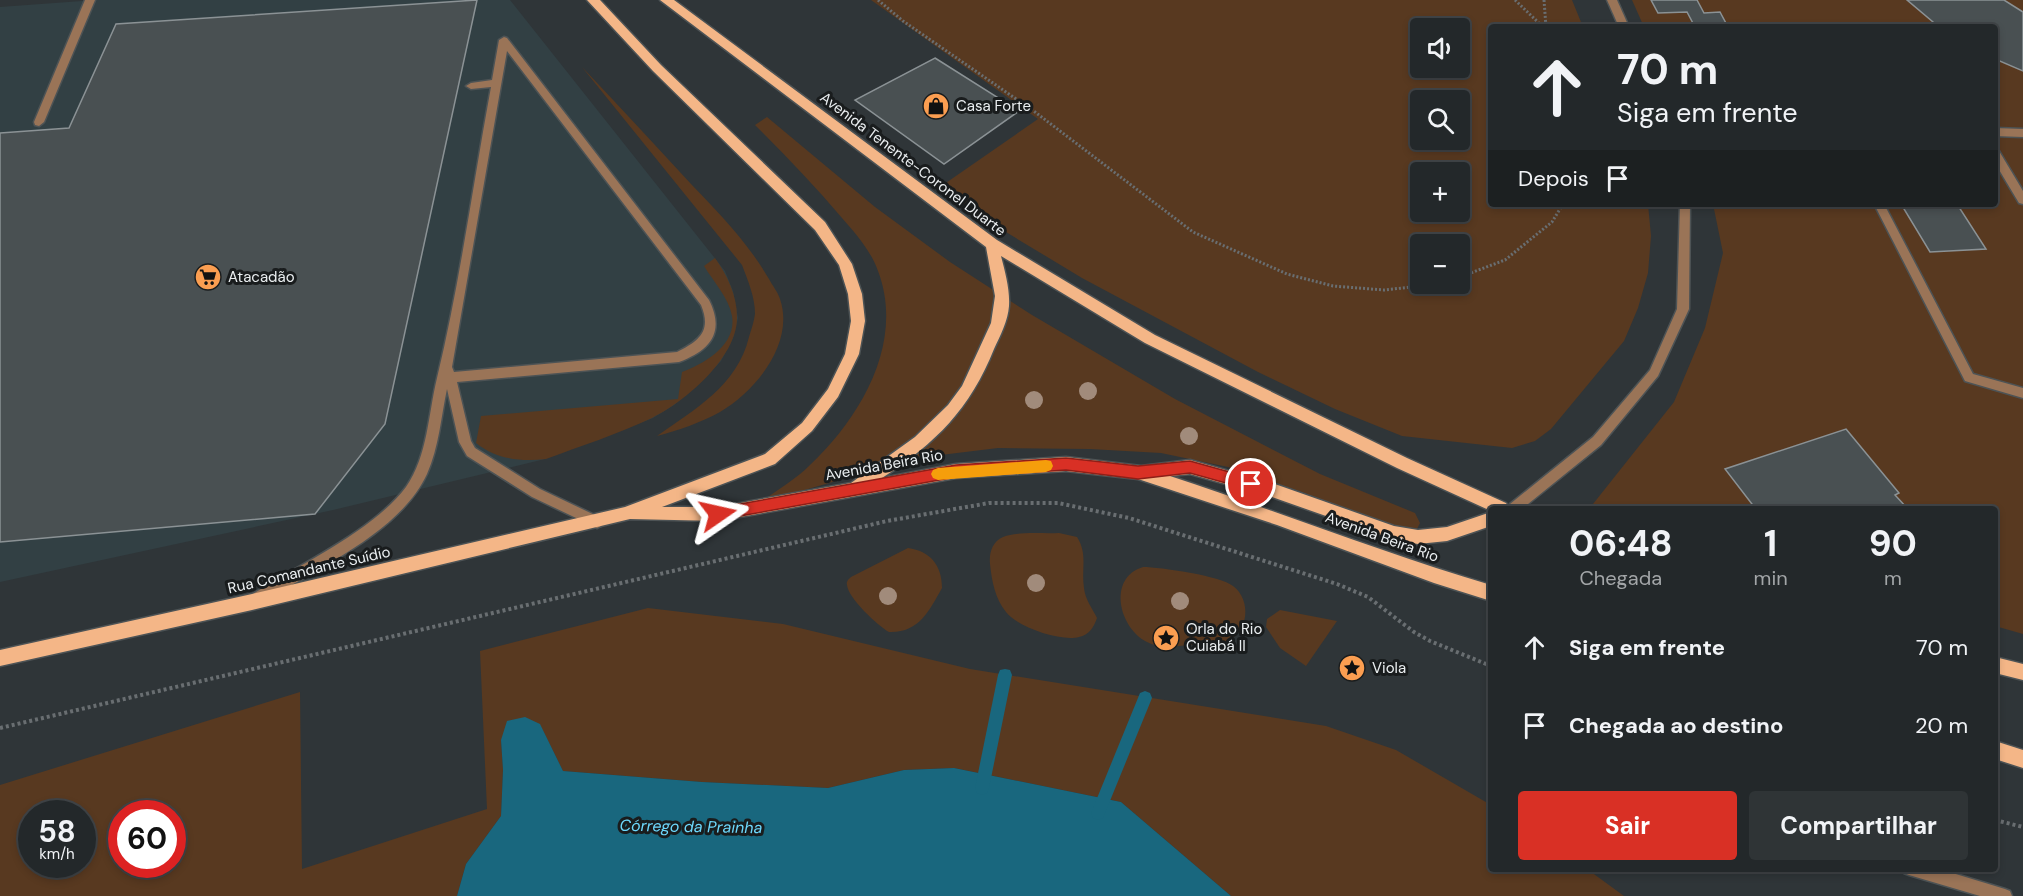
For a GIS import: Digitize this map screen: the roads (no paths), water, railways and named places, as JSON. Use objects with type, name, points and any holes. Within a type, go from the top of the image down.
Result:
[{"type":"main road","points":[[593,0],[657,68],[820,226],[845,264],[855,294],[858,321],[852,354],[833,393],[807,427],[770,459],[625,514]]},
{"type":"main road","name":"Avenida Tenente-Coronel Duarte","points":[[666,0],[992,244],[1150,339],[1402,463],[1497,506]]},
{"type":"main road","points":[[853,488],[907,454],[933,432],[958,405],[975,378],[999,320],[1002,304],[992,244]]},
{"type":"main road","name":"Avenida Beira Rio","points":[[625,514],[718,514],[956,471],[1066,464],[1138,472],[1277,518],[1434,576],[1488,592]]},
{"type":"main road","points":[[1138,472],[1190,467],[1272,490],[1394,533],[1418,537],[1447,534],[1488,520]]},
{"type":"main road","name":"Rua Comandante Suídio","points":[[0,658],[252,602],[625,514]]},
{"type":"main road","points":[[1998,666],[2023,672]]},
{"type":"main road","points":[[1998,751],[2023,759]]},
{"type":"street","points":[[39,122],[90,0]]},
{"type":"street","points":[[1612,0],[1623,24]]},
{"type":"street","points":[[252,602],[374,525],[412,490],[422,470],[446,378],[504,40],[705,303],[711,313],[712,323],[710,333],[702,343],[679,357],[446,378]]},
{"type":"street","points":[[471,86],[496,83]]},
{"type":"street","points":[[1998,132],[2023,133]]},
{"type":"street","points":[[1998,159],[2023,200]]},
{"type":"street","points":[[1516,506],[1597,441],[1654,373],[1683,309],[1685,207]]},
{"type":"street","points":[[1881,207],[1969,378],[2023,393]]},
{"type":"street","points":[[446,378],[465,442],[471,452],[536,494],[597,522]]},
{"type":"street","points":[[1923,872],[2005,896]]},
{"type":"water","name":"Córrego da Prainha","points":[[525,717],[540,724],[563,771],[702,782],[828,788],[904,770],[954,768],[1121,802],[1231,896],[457,896],[466,864],[501,816],[503,770],[501,740],[507,721]]},
{"type":"waterway","points":[[982,788],[1005,675]]},
{"type":"waterway","points":[[1098,813],[1145,698]]},
{"type":"place","name":"Casa Forte","points":[[936,106]]},
{"type":"place","name":"Atacadão","points":[[208,277]]},
{"type":"place","name":"Orla do Rio Cuiabá II","points":[[1166,638]]},
{"type":"place","name":"Viola","points":[[1352,668]]}]
